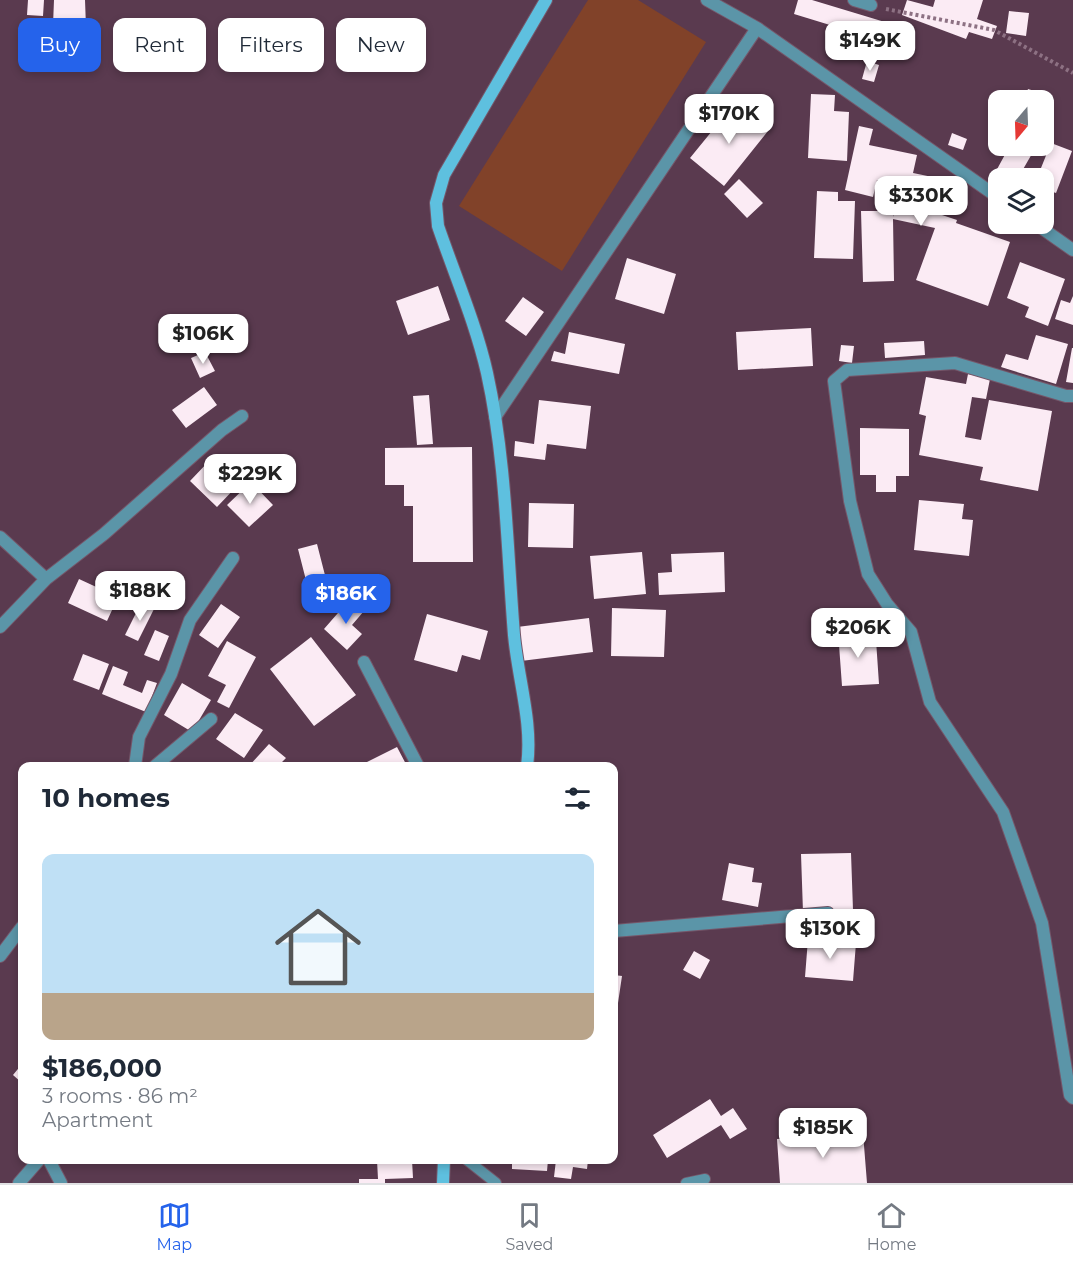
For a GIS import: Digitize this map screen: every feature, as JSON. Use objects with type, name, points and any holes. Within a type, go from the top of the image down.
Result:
[{"type":"street","points":[[527,762],[525,701],[514,637],[510,546],[495,417],[487,371],[438,226],[436,203],[444,175],[546,0]]},
{"type":"street","points":[[707,0],[757,28],[988,190]]},
{"type":"street","points":[[854,0],[871,5]]},
{"type":"street","points":[[495,417],[757,28]]},
{"type":"street","points":[[1051,234],[1073,249]]},
{"type":"street","points":[[1073,396],[1066,396],[955,363],[847,370],[834,381],[849,501],[868,574],[887,604],[911,632],[930,702],[1003,812],[1042,923],[1070,1095],[1073,1098]]},
{"type":"street","points":[[0,627],[46,579],[104,534],[222,429],[242,416]]},
{"type":"street","points":[[0,537],[46,579]]},
{"type":"street","points":[[136,762],[139,737],[171,674],[190,620],[233,558]]},
{"type":"street","points":[[364,662],[416,762]]},
{"type":"street","points":[[160,762],[211,719]]},
{"type":"street","points":[[618,931],[828,914]]},
{"type":"street","points":[[0,956],[18,932]]},
{"type":"street","points":[[19,1183],[36,1164]]},
{"type":"street","points":[[51,1164],[61,1183]]},
{"type":"street","points":[[443,1183],[444,1164]]},
{"type":"lane","points":[[472,1164],[496,1183]]},
{"type":"lane","points":[[686,1183],[705,1179]]},
{"type":"path","points":[[871,5],[994,30],[1073,74]]},
{"type":"shaded area","points":[[588,0],[638,0],[706,42],[562,271],[459,206]]},
{"type":"building","points":[[28,0],[44,0],[43,16],[27,15]]},
{"type":"building","points":[[54,0],[85,0],[86,18],[53,18]]},
{"type":"building","points":[[798,0],[812,0],[898,26],[892,44],[794,14]]},
{"type":"building","points":[[907,0],[933,7],[935,0],[983,0],[977,19],[997,26],[992,39],[969,32],[966,39],[902,15]]},
{"type":"building","points":[[1009,11],[1029,13],[1026,36],[1006,33]]},
{"type":"building","points":[[867,61],[879,65],[874,82],[862,79]]},
{"type":"building","points":[[811,94],[835,95],[834,111],[849,112],[847,161],[808,158]]},
{"type":"building","points":[[734,104],[768,131],[724,186],[690,158]]},
{"type":"building","points":[[859,126],[873,129],[869,145],[917,155],[913,173],[947,180],[939,214],[957,220],[956,223],[1010,242],[988,306],[916,280],[935,228],[893,219],[894,281],[863,282],[861,211],[893,211],[893,217],[900,185],[877,180],[873,197],[845,190]]},
{"type":"building","points":[[952,133],[967,139],[963,150],[948,145]]},
{"type":"building","points":[[1054,144],[1072,151],[1056,193],[1054,192],[1054,168],[1041,168],[1046,156],[1054,156]]},
{"type":"building","points":[[1004,156],[1031,156],[1024,168],[998,168]]},
{"type":"building","points":[[739,179],[763,203],[747,218],[724,194]]},
{"type":"building","points":[[817,191],[838,192],[838,201],[855,201],[853,259],[814,258]]},
{"type":"building","points":[[627,258],[676,274],[664,314],[615,299]]},
{"type":"building","points":[[1020,262],[1065,279],[1048,326],[1025,317],[1029,307],[1007,298]]},
{"type":"building","points":[[438,286],[450,320],[408,335],[396,301]]},
{"type":"building","points":[[1073,296],[1073,325],[1055,319],[1061,300],[1070,303]]},
{"type":"building","points":[[523,297],[544,312],[526,336],[505,321]]},
{"type":"building","points":[[811,328],[813,366],[738,370],[736,332]]},
{"type":"building","points":[[569,332],[625,344],[619,374],[551,361],[554,351],[565,354]]},
{"type":"building","points":[[1036,335],[1068,344],[1056,384],[1001,367],[1006,354],[1028,360]]},
{"type":"building","points":[[924,341],[925,355],[885,358],[884,343]]},
{"type":"building","points":[[841,345],[854,346],[852,363],[839,361]]},
{"type":"building","points":[[1073,348],[1073,383],[1066,382]]},
{"type":"building","points":[[205,352],[215,371],[200,378],[191,358]]},
{"type":"building","points":[[968,374],[990,379],[986,399],[972,397],[965,437],[981,440],[989,400],[1052,411],[1038,491],[980,480],[983,467],[919,455],[926,416],[919,414],[926,377],[966,384]]},
{"type":"building","points":[[204,387],[217,405],[186,428],[172,410]]},
{"type":"building","points":[[429,395],[433,444],[417,445],[413,396]]},
{"type":"building","points":[[539,400],[591,406],[586,449],[547,444],[545,460],[514,456],[515,441],[534,444]]},
{"type":"building","points":[[860,428],[909,429],[909,476],[896,476],[896,492],[876,492],[876,475],[860,475]]},
{"type":"building","points":[[472,447],[473,562],[413,562],[413,506],[404,506],[404,485],[385,485],[385,448]]},
{"type":"building","points":[[210,460],[237,486],[217,507],[190,481]]},
{"type":"building","points":[[251,482],[273,505],[249,527],[227,505]]},
{"type":"building","points":[[919,500],[964,504],[962,519],[973,520],[969,556],[914,550]]},
{"type":"building","points":[[529,503],[574,504],[573,548],[528,547]]},
{"type":"building","points":[[317,544],[327,583],[308,588],[298,549]]},
{"type":"building","points":[[642,552],[646,594],[594,599],[590,556]]},
{"type":"building","points":[[724,552],[725,592],[659,595],[658,573],[672,572],[671,554]]},
{"type":"building","points":[[79,579],[118,597],[107,621],[68,603]]},
{"type":"building","points":[[351,598],[364,611],[352,625],[362,634],[347,650],[324,629]]},
{"type":"building","points":[[141,603],[154,609],[138,641],[125,635]]},
{"type":"building","points":[[221,604],[240,617],[218,648],[199,635]]},
{"type":"building","points":[[612,608],[666,610],[664,657],[611,656]]},
{"type":"building","points":[[427,614],[488,631],[480,660],[462,655],[457,672],[414,660]]},
{"type":"building","points":[[589,618],[593,652],[521,661],[517,627]]},
{"type":"building","points":[[862,629],[863,640],[876,640],[879,684],[842,686],[838,631]]},
{"type":"building","points":[[155,630],[169,636],[159,661],[144,655]]},
{"type":"building","points":[[311,637],[356,695],[314,726],[270,669]]},
{"type":"building","points":[[227,641],[256,657],[229,708],[217,702],[226,685],[208,676]]},
{"type":"building","points":[[83,654],[109,664],[99,690],[73,680]]},
{"type":"building","points":[[113,666],[128,672],[123,685],[142,693],[147,680],[157,683],[146,712],[102,694]]},
{"type":"building","points":[[182,683],[211,700],[192,732],[164,715]]},
{"type":"building","points":[[235,713],[263,730],[244,758],[216,739]]},
{"type":"building","points":[[269,744],[286,758],[282,762],[253,762]]},
{"type":"building","points":[[397,747],[405,762],[367,762]]},
{"type":"building","points":[[851,853],[853,910],[803,912],[801,854]]},
{"type":"building","points":[[729,863],[754,868],[752,882],[762,883],[758,907],[722,900]]},
{"type":"building","points":[[808,939],[856,943],[853,981],[805,977]]},
{"type":"building","points":[[694,951],[710,960],[700,979],[683,970]]},
{"type":"building","points":[[618,976],[622,976],[618,1003]]},
{"type":"building","points":[[18,1069],[18,1079],[13,1075]]},
{"type":"building","points":[[710,1099],[721,1116],[733,1108],[747,1129],[730,1139],[721,1125],[667,1158],[653,1135]]},
{"type":"building","points":[[863,1133],[867,1183],[780,1183],[777,1139]]},
{"type":"building","points":[[377,1164],[412,1164],[413,1178],[385,1179],[385,1183],[359,1183],[359,1179],[378,1179]]},
{"type":"building","points":[[512,1164],[548,1164],[547,1171],[512,1169]]},
{"type":"building","points":[[556,1164],[588,1164],[587,1169],[573,1167],[571,1179],[554,1177]]}]
